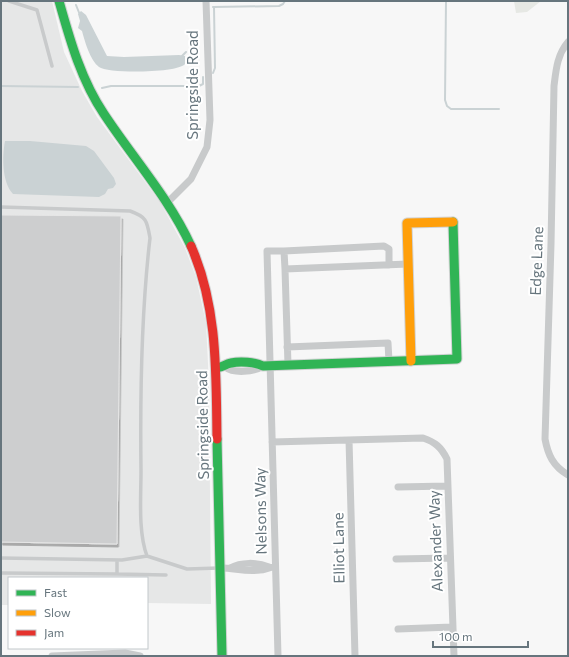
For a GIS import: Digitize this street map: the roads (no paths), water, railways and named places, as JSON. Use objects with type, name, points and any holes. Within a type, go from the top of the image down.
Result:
[{"type":"main road","name":"Springside Road","points":[[59,1],[71,42],[85,80],[103,113],[168,202],[179,221],[195,256],[204,284],[220,367],[220,568],[222,656]]},
{"type":"main road","points":[[220,367],[230,363],[257,363],[267,366],[389,361],[411,361],[457,359],[452,222],[407,223],[411,361]]},
{"type":"street","name":"Springside Road","points":[[168,202],[191,179],[207,147],[210,120],[206,1]]},
{"type":"street","name":"Edge Lane","points":[[568,42],[562,50],[557,63],[554,86],[545,439],[552,461],[568,475]]},
{"type":"street","points":[[288,365],[284,251],[384,246],[388,249],[388,265]]},
{"type":"street","name":"Nelsons Way","points":[[278,656],[272,567],[272,442],[267,366],[267,251],[284,251]]},
{"type":"street","points":[[285,269],[408,264]]},
{"type":"street","points":[[287,347],[388,343],[389,361]]},
{"type":"street","name":"Alexander Way","points":[[349,440],[423,438],[433,442],[442,449],[447,459],[454,656]]},
{"type":"street","points":[[272,442],[349,440]]},
{"type":"street","name":"Elliot Lane","points":[[349,440],[355,656]]},
{"type":"street","points":[[398,487],[447,486]]},
{"type":"street","points":[[396,559],[450,558]]},
{"type":"street","points":[[220,568],[230,568],[238,571],[253,571],[272,567]]},
{"type":"street","points":[[398,629],[452,627]]},
{"type":"street","points":[[52,656],[125,654],[140,656]]},
{"type":"lane","points":[[9,1],[37,10],[52,66]]},
{"type":"lane","points":[[1,208],[130,211],[142,215],[148,224],[150,238],[140,391],[141,503],[144,547],[147,556]]},
{"type":"lane","points":[[1,558],[117,560],[147,556],[187,569],[220,568]]},
{"type":"lane","points":[[117,560],[117,574]]},
{"type":"lane","points":[[1,573],[166,575]]},
{"type":"waterway","points":[[213,7],[279,6],[285,1]]},
{"type":"waterway","points":[[446,1],[445,100],[447,106],[451,109],[499,109]]},
{"type":"waterway","points":[[76,5],[80,15]]},
{"type":"waterway","points":[[213,73],[215,68],[214,7]]},
{"type":"waterway","points":[[181,57],[186,52]]},
{"type":"waterway","points":[[102,88],[111,86],[199,86],[203,84],[203,77]]},
{"type":"waterway","points":[[1,86],[78,87]]}]
